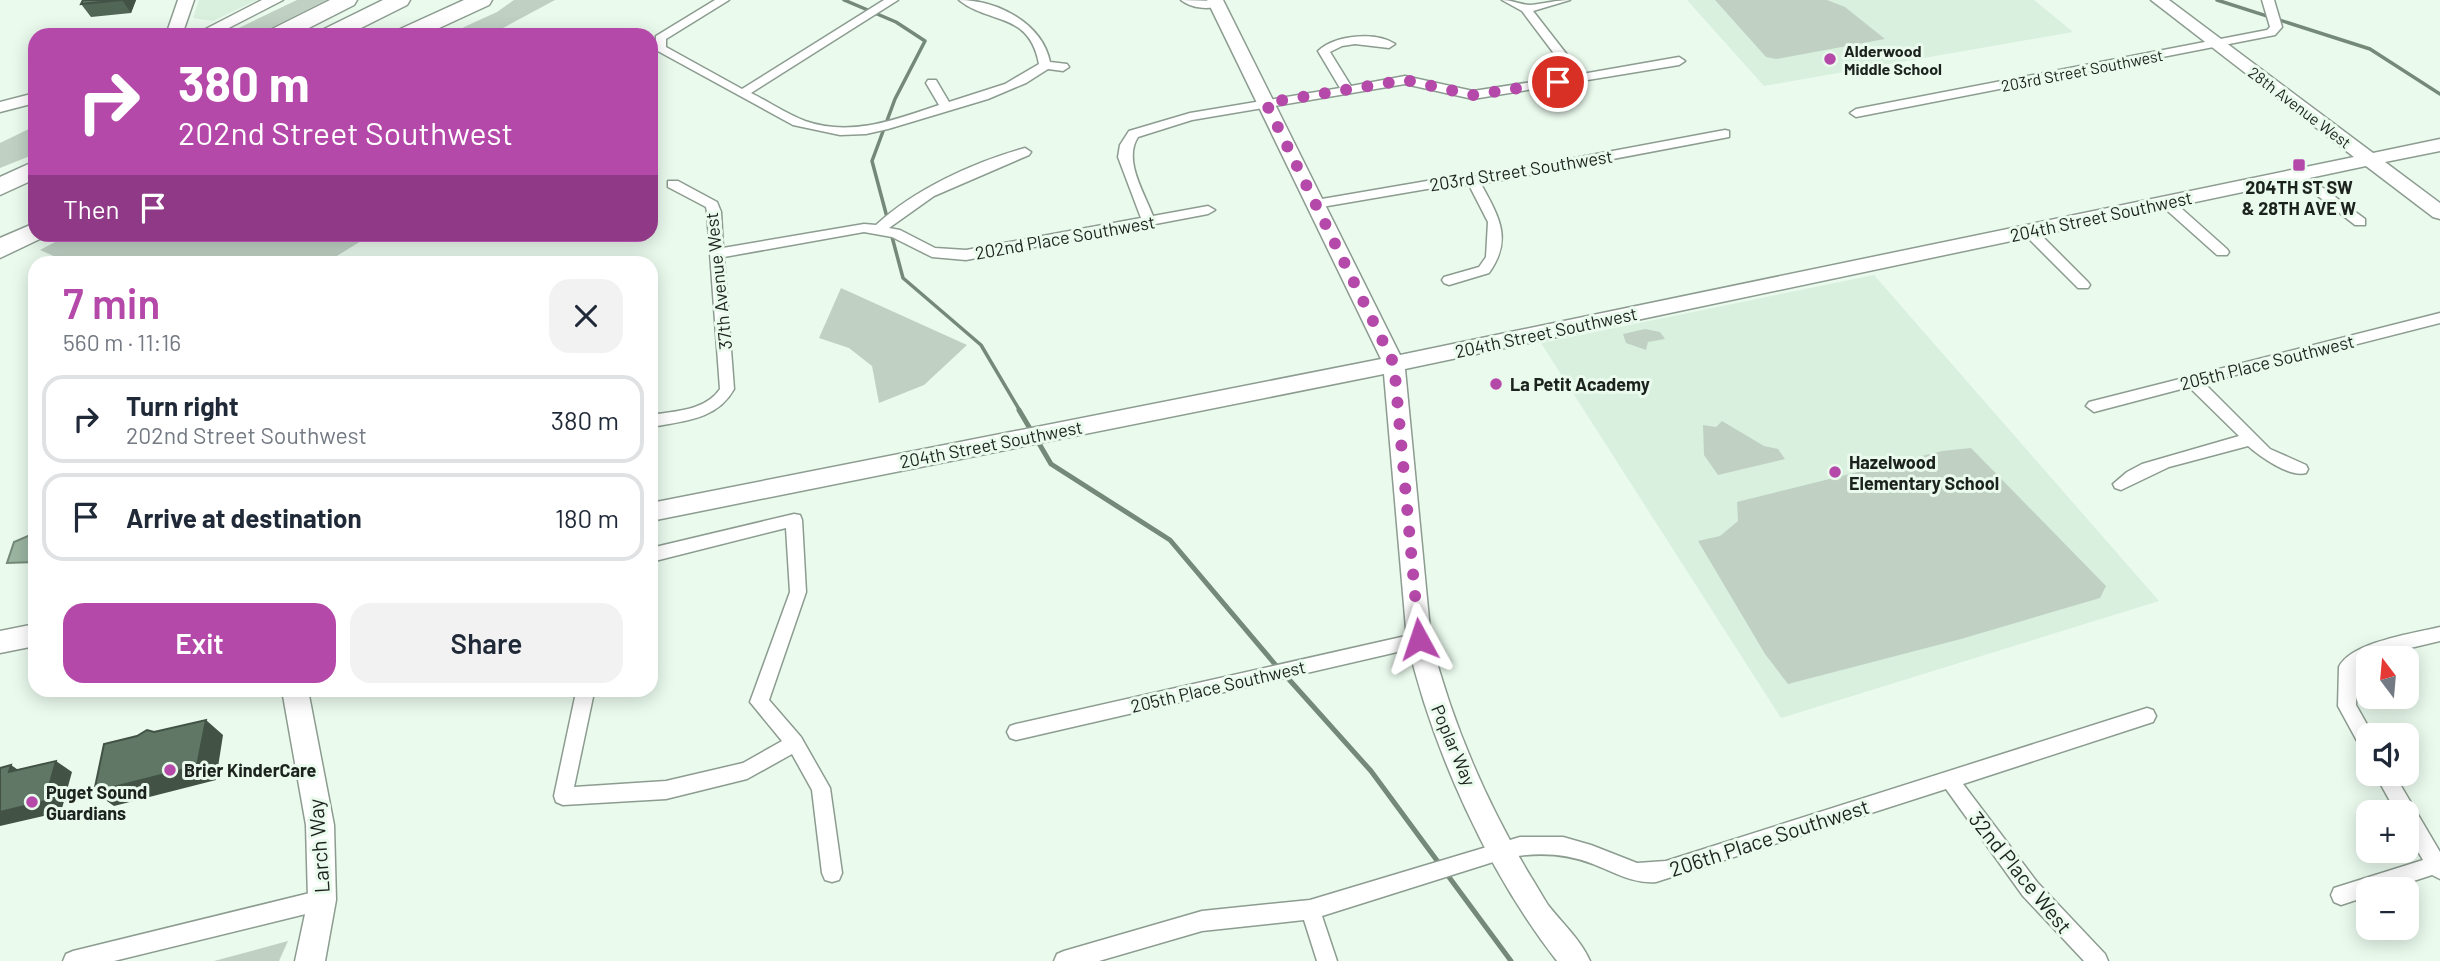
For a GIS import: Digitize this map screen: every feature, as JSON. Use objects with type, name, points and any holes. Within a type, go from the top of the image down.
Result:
[{"type":"highway","points":[[292,28],[346,0]]},
{"type":"highway","points":[[344,28],[399,0]]},
{"type":"highway","points":[[420,28],[475,0]]},
{"type":"highway","points":[[434,21],[481,0]]},
{"type":"highway","points":[[0,187],[28,173]]},
{"type":"highway","points":[[0,203],[28,189]]},
{"type":"highway","points":[[0,236],[28,222]]},
{"type":"highway","points":[[0,250],[28,235]]},
{"type":"street","points":[[176,28],[186,0]]},
{"type":"street","points":[[217,28],[275,0]]},
{"type":"street","points":[[723,0],[660,38],[660,48],[742,94],[797,122],[817,129],[841,131],[878,128],[1020,82],[1045,65],[1063,67]]},
{"type":"street","points":[[742,94],[892,0]]},
{"type":"street","points":[[965,0],[1022,24],[1040,41],[1045,65]]},
{"type":"street","points":[[1187,0],[1196,4],[1215,2]]},
{"type":"street","points":[[1508,0],[1526,9],[1579,78]]},
{"type":"street","points":[[1526,9],[1564,0]]},
{"type":"street","name":"28th Avenue West","points":[[2160,0],[2440,213]]},
{"type":"street","name":"203rd Street Southwest","points":[[1856,113],[2217,45],[2275,31],[2268,0]]},
{"type":"street","name":"Poplar Way","points":[[1215,2],[1394,364],[1419,639],[1429,682],[1446,730],[1499,849],[1537,914],[1575,961]]},
{"type":"street","points":[[1347,90],[1324,51],[1331,45],[1363,40],[1389,44]]},
{"type":"street","points":[[1150,222],[1124,157],[1126,145],[1133,134],[1190,117],[1405,80],[1473,95],[1679,61]]},
{"type":"street","points":[[932,83],[946,107]]},
{"type":"street","points":[[0,107],[28,101]]},
{"type":"street","name":"203rd Street Southwest","points":[[1316,204],[1427,185],[1473,181],[1725,134]]},
{"type":"street","name":"204th Street Southwest","points":[[658,511],[1394,364],[2440,145]]},
{"type":"street","points":[[880,229],[897,212],[917,199],[1025,152]]},
{"type":"street","points":[[2300,175],[2360,222]]},
{"type":"street","points":[[1449,280],[1484,270],[1493,257],[1495,222],[1473,181]]},
{"type":"street","name":"37th Avenue West","points":[[658,419],[702,410],[723,399],[728,378],[712,205],[673,184]]},
{"type":"street","points":[[2167,203],[2222,252]]},
{"type":"street","name":"202nd Place Southwest","points":[[718,253],[843,230],[880,229],[895,233],[932,252],[966,256],[1208,210]]},
{"type":"street","points":[[2029,231],[2083,285]]},
{"type":"street","name":"205th Place Southwest","points":[[2094,406],[2440,318]]},
{"type":"street","points":[[1345,374],[1377,383],[1398,407]]},
{"type":"street","points":[[2192,381],[2265,453],[2300,469]]},
{"type":"street","points":[[2121,484],[2131,475],[2155,466],[2250,439]]},
{"type":"street","points":[[658,553],[794,520],[798,592],[759,702],[795,743],[821,789],[832,873]]},
{"type":"street","points":[[2356,723],[2347,706],[2348,667],[2371,652],[2440,634]]},
{"type":"street","points":[[0,642],[28,636]]},
{"type":"street","name":"205th Place Southwest","points":[[1016,732],[1419,639]]},
{"type":"street","name":"Larch Way","points":[[296,697],[320,825],[322,900],[310,961]]},
{"type":"street","points":[[584,697],[563,796],[666,790],[747,771],[795,743]]},
{"type":"street","name":"206th Place Southwest","points":[[1063,961],[1202,921],[1310,910],[1479,859],[1499,849],[1525,844],[1557,846],[1588,853],[1638,873],[1653,873],[2147,716]]},
{"type":"street","name":"32nd Place West","points":[[1949,779],[2030,889],[2098,961]]},
{"type":"street","points":[[2341,895],[2437,868],[2419,836]]},
{"type":"street","points":[[74,961],[322,900]]},
{"type":"street","points":[[1310,910],[1327,961]]},
{"type":"shaded area","points":[[199,0],[257,0],[213,21],[193,18]]},
{"type":"shaded area","points":[[297,0],[326,0],[271,28],[239,28]]},
{"type":"shaded area","points":[[514,0],[555,0],[503,28],[463,28],[497,12]]},
{"type":"shaded area","name":"Alderwood Middle School","points":[[1687,0],[2034,0],[2073,32],[1764,86]]},
{"type":"shaded area","points":[[1715,0],[1827,0],[1845,7],[1885,39],[1776,59],[1766,57]]},
{"type":"shaded area","points":[[28,129],[28,157],[0,168],[0,143]]},
{"type":"shaded area","points":[[55,242],[360,242],[337,256],[54,256],[40,250]]},
{"type":"shaded area","name":"Hazelwood Elementary School","points":[[1874,275],[2159,601],[1781,718],[1541,343]]},
{"type":"shaded area","points":[[841,288],[967,345],[924,385],[879,403],[872,366],[849,348],[819,338]]},
{"type":"shaded area","points":[[1645,329],[1660,332],[1665,339],[1648,342],[1646,350],[1626,343],[1623,334]]},
{"type":"shaded area","points":[[1722,421],[1764,446],[1778,449],[1785,459],[1718,475],[1704,455],[1703,425],[1716,427]]},
{"type":"shaded area","points":[[1971,448],[2106,586],[2100,598],[1961,639],[1788,684],[1765,654],[1698,541],[1720,536],[1738,521],[1737,502],[1942,451]]},
{"type":"shaded area","points":[[28,536],[28,562],[7,563],[14,542]]},
{"type":"shaded area","points":[[288,941],[279,961],[214,961]]},
{"type":"building","points":[[83,0],[122,0],[81,4]]},
{"type":"building","points":[[206,720],[197,766],[94,792],[104,744],[137,736],[147,730],[154,732]]},
{"type":"building","points":[[56,761],[45,801],[0,812],[0,768],[11,765],[9,772]]},
{"type":"waterway","points":[[844,0],[896,22],[925,41],[895,99],[872,161],[888,221]]},
{"type":"waterway","points":[[2217,0],[2370,49],[2440,94]]},
{"type":"waterway","points":[[891,233],[903,278],[981,345],[1020,411]]},
{"type":"waterway","points":[[1019,410],[1032,432]]},
{"type":"waterway","points":[[1037,440],[1051,464],[1170,540],[1279,669]]},
{"type":"waterway","points":[[1285,675],[1371,771],[1441,866]]},
{"type":"waterway","points":[[1446,873],[1511,961]]},
{"type":"place","name":"Alderwood Middle School","points":[[1830,59]]},
{"type":"place","name":"204TH ST SW & 28TH AVE W","points":[[2299,165]]},
{"type":"place","name":"La Petit Academy","points":[[1496,384]]},
{"type":"place","name":"Hazelwood Elementary School","points":[[1835,472]]},
{"type":"place","name":"Brier KinderCare","points":[[170,770]]},
{"type":"place","name":"Puget Sound Guardians","points":[[32,802]]},
{"type":"route","points":[[1419,639],[1394,364],[1266,103],[1405,80],[1473,95],[1558,82]]}]
